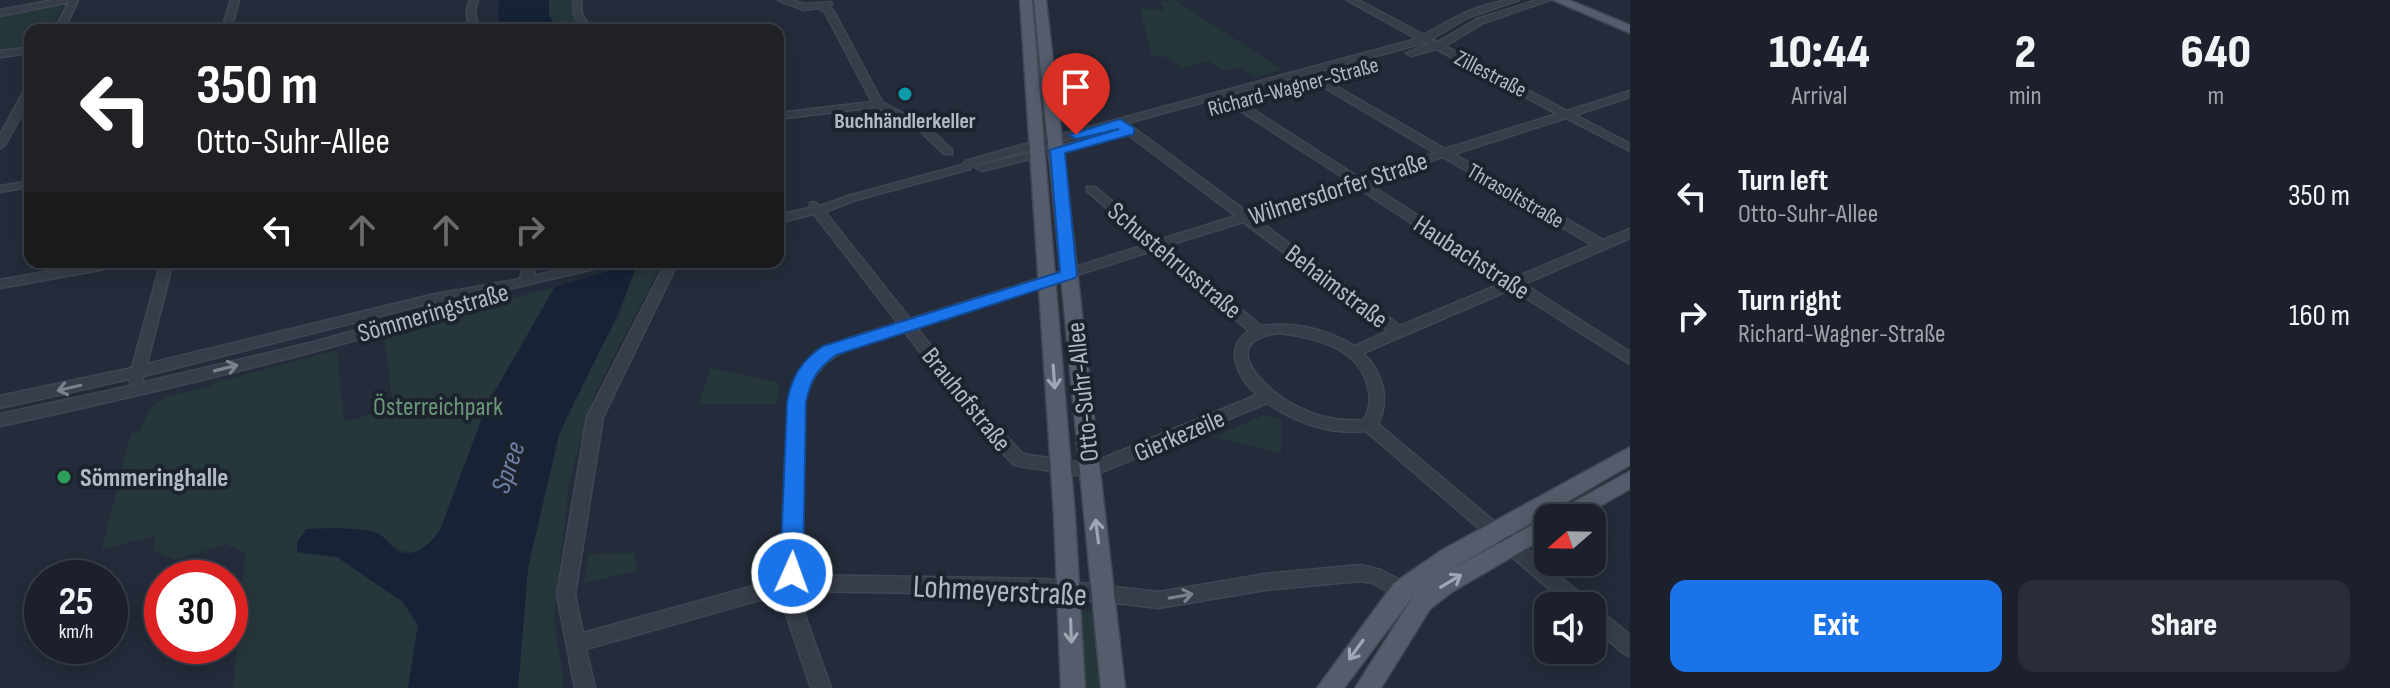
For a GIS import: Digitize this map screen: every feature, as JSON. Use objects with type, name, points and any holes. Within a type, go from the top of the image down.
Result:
[{"type":"main road","name":"Otto-Suhr-Allee","points":[[1026,0],[1034,151],[1070,591],[1073,688]]},
{"type":"main road","name":"Otto-Suhr-Allee","points":[[1040,0],[1113,688]]},
{"type":"main road","points":[[1559,0],[1630,29]]},
{"type":"main road","points":[[1579,0],[1630,21]]},
{"type":"main road","points":[[1329,688],[1412,596],[1444,585],[1502,539],[1630,455]]},
{"type":"main road","points":[[1585,504],[1630,479]]},
{"type":"main road","points":[[1502,539],[1534,529]]},
{"type":"main road","points":[[1367,688],[1412,596]]},
{"type":"street","points":[[0,13],[67,0]]},
{"type":"street","points":[[62,24],[74,0]]},
{"type":"street","points":[[228,24],[235,0]]},
{"type":"street","points":[[472,24],[474,0]]},
{"type":"street","points":[[577,0],[578,14],[584,24]]},
{"type":"street","points":[[782,0],[795,6],[830,5],[878,104]]},
{"type":"street","name":"Zillestraße","points":[[1351,0],[1630,148]]},
{"type":"street","name":"Richard-Wagner-Straße","points":[[1125,127],[1234,102],[1426,39],[1466,15],[1515,0]]},
{"type":"street","name":"Richard-Wagner-Straße","points":[[784,216],[965,168],[975,169],[1311,76],[1438,45],[1452,40],[1474,23],[1546,0]]},
{"type":"street","points":[[0,54],[24,51]]},
{"type":"street","name":"Thrasoltstraße","points":[[1311,76],[1602,245]]},
{"type":"street","name":"Wilmersdorfer Straße","points":[[821,688],[790,599],[797,402],[801,379],[813,362],[830,350],[1630,94]]},
{"type":"street","points":[[1610,101],[1630,110]]},
{"type":"street","name":"Haubachstraße","points":[[1234,102],[1630,359]]},
{"type":"street","points":[[784,115],[878,104],[923,128],[965,168]]},
{"type":"street","points":[[0,113],[24,109]]},
{"type":"street","points":[[0,145],[24,109]]},
{"type":"street","name":"Behaimstraße","points":[[1125,127],[1400,333]]},
{"type":"street","points":[[0,189],[24,185]]},
{"type":"street","name":"Schustehrusstraße","points":[[1091,189],[1258,331]]},
{"type":"street","name":"Brauhofstraße","points":[[816,208],[1014,457],[1090,471]]},
{"type":"street","points":[[1353,352],[1630,233]]},
{"type":"street","points":[[0,284],[89,268]]},
{"type":"street","points":[[133,392],[165,268]]},
{"type":"street","points":[[529,268],[526,282],[583,268]]},
{"type":"street","points":[[585,688],[578,643],[572,635],[567,612],[567,577],[595,417],[669,268]]},
{"type":"street","name":"Sömmeringstraße","points":[[0,402],[138,372],[431,299],[526,282]]},
{"type":"street","name":"Sömmeringstraße","points":[[0,420],[133,392],[445,311],[526,282]]},
{"type":"street","points":[[1369,425],[1375,416],[1377,391],[1373,376],[1353,352],[1310,333],[1278,328],[1258,331],[1244,340],[1240,358],[1245,372],[1268,397],[1321,421],[1347,426],[1369,425],[1565,592]]},
{"type":"street","name":"Gierkezeile","points":[[1090,471],[1268,397]]},
{"type":"street","name":"Lohmeyerstraße","points":[[578,643],[791,583],[1044,587],[1159,600],[1265,582],[1360,573],[1375,576],[1412,596]]},
{"type":"street","points":[[1606,627],[1630,647]]},
{"type":"green space","points":[[549,0],[571,0],[572,13],[578,24],[554,24],[549,14]]},
{"type":"green space","points":[[1186,0],[1178,2],[1283,70],[1255,77],[1239,67],[1224,71],[1208,61],[1182,68],[1166,57],[1152,56],[1140,9],[1165,10],[1160,1]]},
{"type":"green space","points":[[64,4],[53,24],[24,24],[24,47],[0,50],[0,17]]},
{"type":"green space","points":[[636,268],[659,268],[593,397],[569,483],[554,617],[564,688],[518,688],[528,568],[559,434],[581,384],[619,315]]},
{"type":"green space","name":"Österreichpark","points":[[556,286],[487,405],[440,530],[432,541],[410,552],[377,533],[298,552],[337,557],[403,602],[418,625],[408,688],[233,688],[235,664],[248,664],[248,560],[244,560],[245,553],[226,544],[175,560],[153,550],[155,536],[102,549],[131,433],[140,431],[153,407],[168,396],[337,350],[344,422],[393,408],[384,336]]},
{"type":"green space","points":[[711,368],[780,383],[777,404],[698,404]]},
{"type":"green space","points":[[1264,415],[1281,419],[1281,453],[1214,437]]},
{"type":"green space","points":[[634,553],[638,571],[584,583],[589,554]]},
{"type":"green space","points":[[1079,611],[1093,612],[1100,688],[1085,688]]},
{"type":"water","points":[[499,0],[549,0],[549,14],[554,24],[500,24]]},
{"type":"water","name":"Spree","points":[[636,268],[615,320],[559,434],[528,568],[518,688],[408,688],[418,625],[403,602],[337,557],[297,552],[297,542],[306,529],[340,528],[375,532],[405,554],[428,544],[440,530],[487,405],[561,276]]},
{"type":"pier","points":[[559,268],[620,268],[551,288]]},
{"type":"place","name":"Buchhändlerkeller","points":[[905,94]]},
{"type":"place","name":"Sömmeringhalle","points":[[64,477]]},
{"type":"route","points":[[792,573],[797,402],[801,379],[813,362],[830,350],[1069,275],[1058,150],[1129,131],[1120,123],[1076,135]]}]
